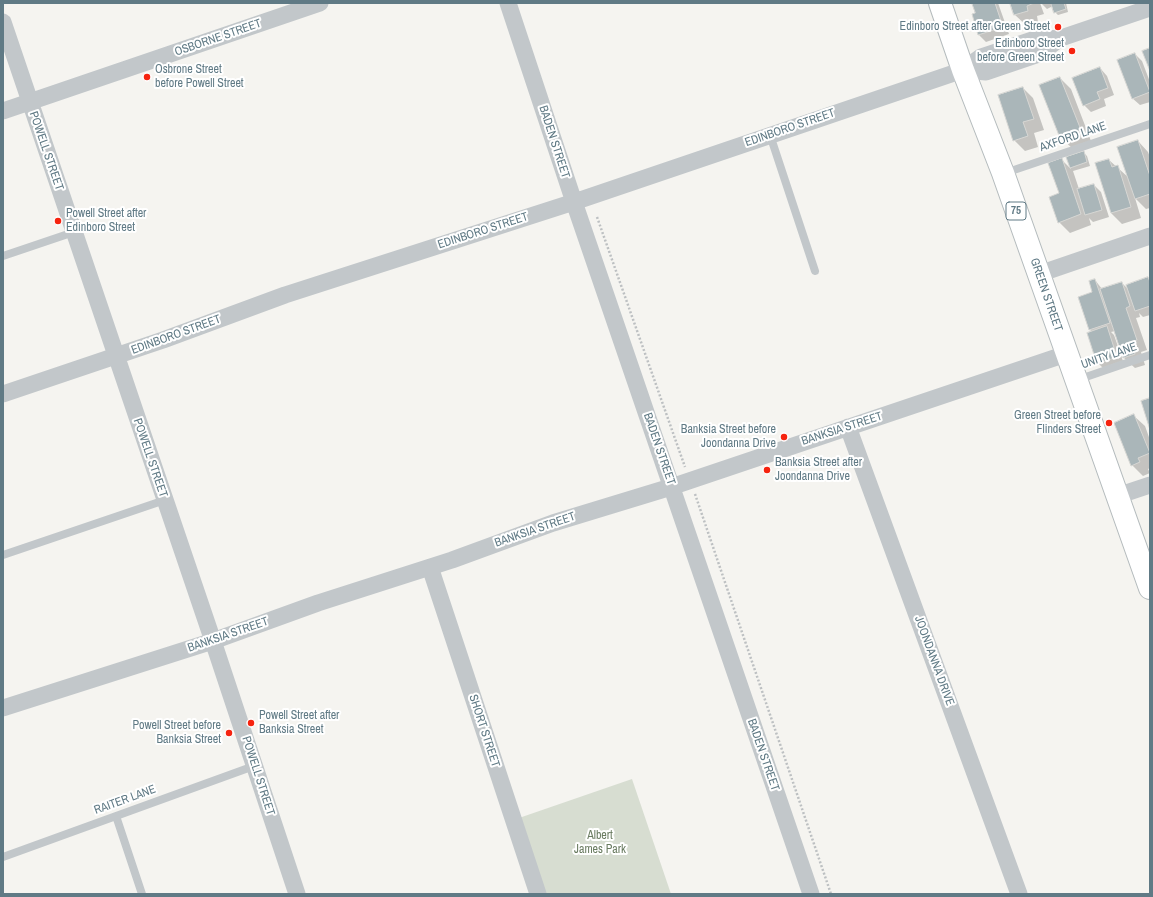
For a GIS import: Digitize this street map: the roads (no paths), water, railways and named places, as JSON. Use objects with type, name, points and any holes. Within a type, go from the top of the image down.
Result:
[{"type":"main road","name":"GREEN STREET","points":[[940,3],[1003,173],[1150,588]]},
{"type":"street","name":"OSBORNE STREET","points":[[3,111],[320,3]]},
{"type":"street","name":"BADEN STREET","points":[[508,3],[582,199],[671,487],[811,894]]},
{"type":"street","name":"EDINBORO STREET","points":[[3,394],[163,340],[285,295],[582,199],[964,70],[986,72],[1039,54],[1061,38],[1150,8]]},
{"type":"street","name":"POWELL STREET","points":[[3,22],[213,640],[297,894]]},
{"type":"street","points":[[1039,274],[1150,236]]},
{"type":"street","name":"BANKSIA STREET","points":[[3,708],[213,640],[318,603],[430,567],[553,523],[671,487],[1066,354]]},
{"type":"street","name":"JOONDANNA DRIVE","points":[[848,427],[1019,894]]},
{"type":"street","points":[[1117,496],[1150,485]]},
{"type":"street","name":"SHORT STREET","points":[[430,567],[538,894]]},
{"type":"lane","name":"AXFORD LANE","points":[[1003,173],[1150,124]]},
{"type":"lane","points":[[770,135],[815,271]]},
{"type":"lane","points":[[3,256],[74,232]]},
{"type":"lane","name":"UNITY LANE","points":[[1076,380],[1150,355]]},
{"type":"lane","points":[[3,555],[165,500]]},
{"type":"lane","name":"RAITER LANE","points":[[3,857],[254,766]]},
{"type":"lane","points":[[116,816],[142,894]]},
{"type":"place","name":"Edinboro Street after Green Street","points":[[1058,27]]},
{"type":"place","name":"Edinboro Street before Green Street","points":[[1072,51]]},
{"type":"place","name":"Osbrone Street before Powell Street","points":[[147,77]]},
{"type":"place","name":"Powell Street after Edinboro Street","points":[[58,221]]},
{"type":"place","name":"Green Street before Flinders Street","points":[[1109,423]]},
{"type":"place","name":"Banksia Street before Joondanna Drive","points":[[784,437]]},
{"type":"place","name":"Banksia Street after Joondanna Drive","points":[[767,470]]},
{"type":"place","name":"Powell Street after Banksia Street","points":[[251,723]]},
{"type":"place","name":"Powell Street before Banksia Street","points":[[229,733]]},
{"type":"park label","name":"Albert James Park","points":[[600,843]]}]
